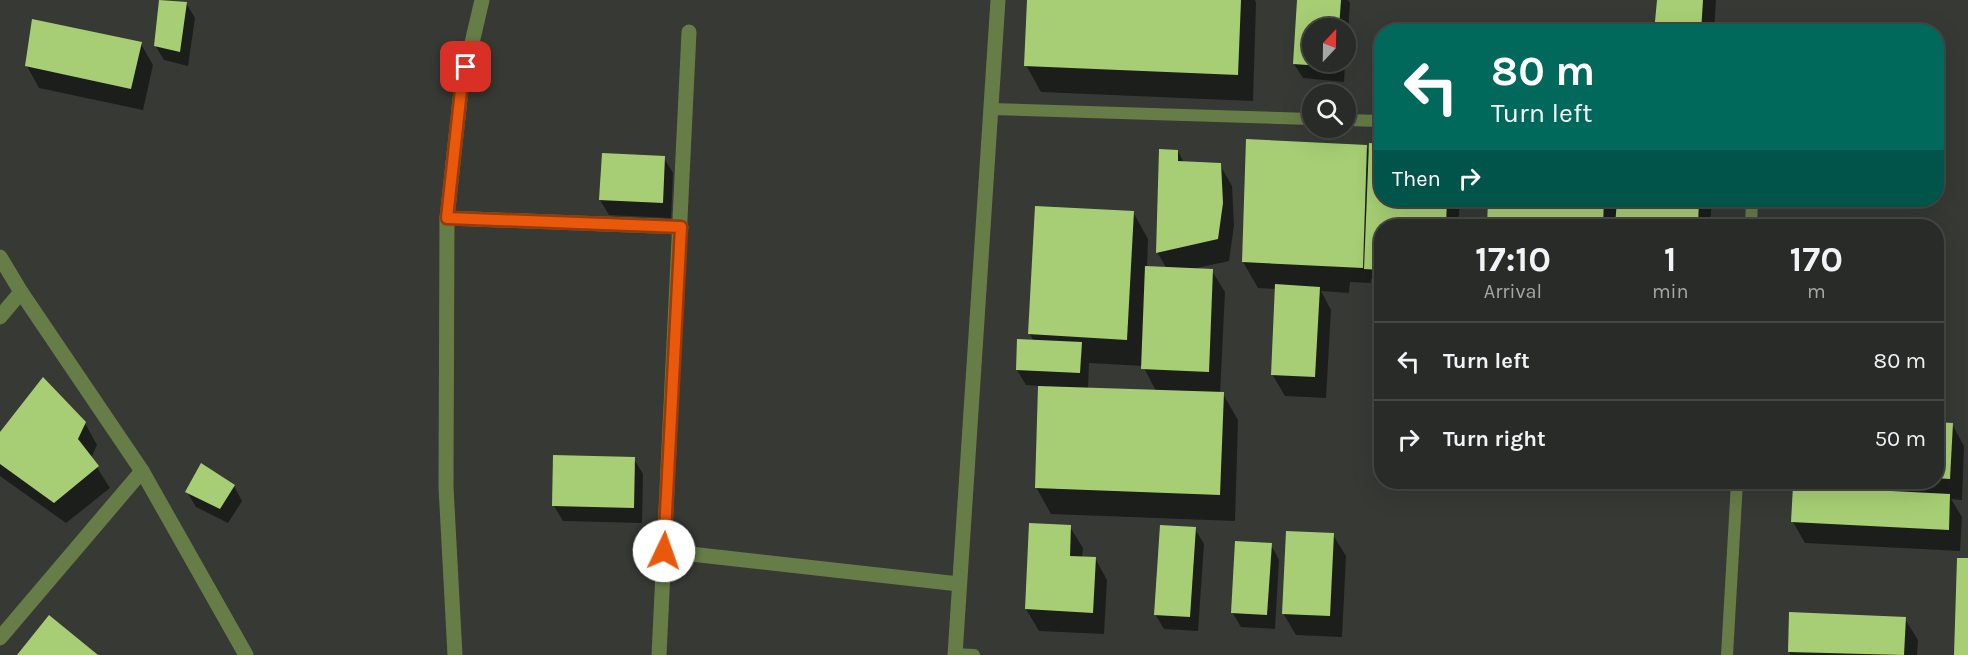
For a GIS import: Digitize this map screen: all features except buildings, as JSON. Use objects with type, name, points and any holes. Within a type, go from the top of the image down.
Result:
[{"type":"street","points":[[455,655],[446,487],[447,218],[461,90],[482,0]]},
{"type":"street","points":[[955,655],[998,0]]},
{"type":"street","points":[[658,655],[689,32]]},
{"type":"street","points":[[447,218],[681,227]]},
{"type":"street","points":[[0,257],[21,292],[142,471],[246,655]]},
{"type":"street","points":[[0,317],[21,292]]},
{"type":"street","points":[[0,638],[142,471]]},
{"type":"street","points":[[664,551],[960,584]]},
{"type":"lane","points":[[991,109],[1302,119]]},
{"type":"lane","points":[[1356,120],[1374,121]]},
{"type":"lane","points":[[1727,655],[1737,489]]},
{"type":"lane","points":[[955,655],[974,655]]},
{"type":"route","points":[[466,67],[461,90],[447,218],[681,227],[664,551]]}]
